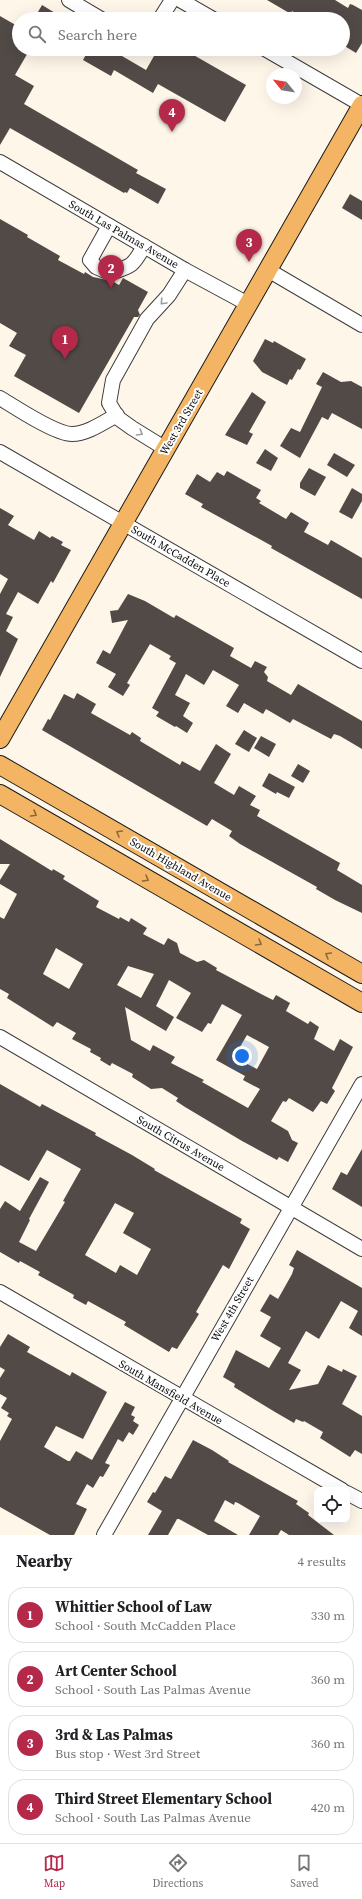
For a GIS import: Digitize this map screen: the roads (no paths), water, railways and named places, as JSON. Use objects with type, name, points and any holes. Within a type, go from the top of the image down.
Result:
[{"type":"main road","name":"West 3rd Street","points":[[0,739],[362,105]]},
{"type":"main road","name":"South Highland Avenue","points":[[0,765],[362,974]]},
{"type":"main road","points":[[0,794],[362,1003]]},
{"type":"street","points":[[69,0],[89,12]]},
{"type":"street","points":[[164,12],[172,0]]},
{"type":"street","points":[[180,0],[200,12]]},
{"type":"street","points":[[277,56],[362,105]]},
{"type":"street","name":"South Las Palmas Avenue","points":[[0,162],[185,270],[248,304]]},
{"type":"street","points":[[109,226],[90,260],[96,267],[110,273],[125,269],[134,264],[144,246]]},
{"type":"street","points":[[166,449],[132,428],[117,415],[109,403],[113,380],[146,319],[169,295],[185,270]]},
{"type":"street","points":[[268,270],[362,325]]},
{"type":"street","points":[[0,398],[43,424],[71,434],[85,431],[117,415]]},
{"type":"street","name":"South McCadden Place","points":[[0,452],[362,662]]},
{"type":"street","name":"South Citrus Avenue","points":[[0,1037],[362,1248]]},
{"type":"street","name":"West 4th Street","points":[[104,1535],[362,1084]]},
{"type":"street","name":"South Mansfield Avenue","points":[[0,1292],[337,1487]]},
{"type":"street","points":[[350,1495],[362,1501]]},
{"type":"place","name":"Third Street Elementary School","points":[[172,132]]},
{"type":"place","name":"3rd & Las Palmas","points":[[249,262]]},
{"type":"place","name":"Art Center School","points":[[111,288]]},
{"type":"place","name":"Whittier School of Law","points":[[65,359]]}]
